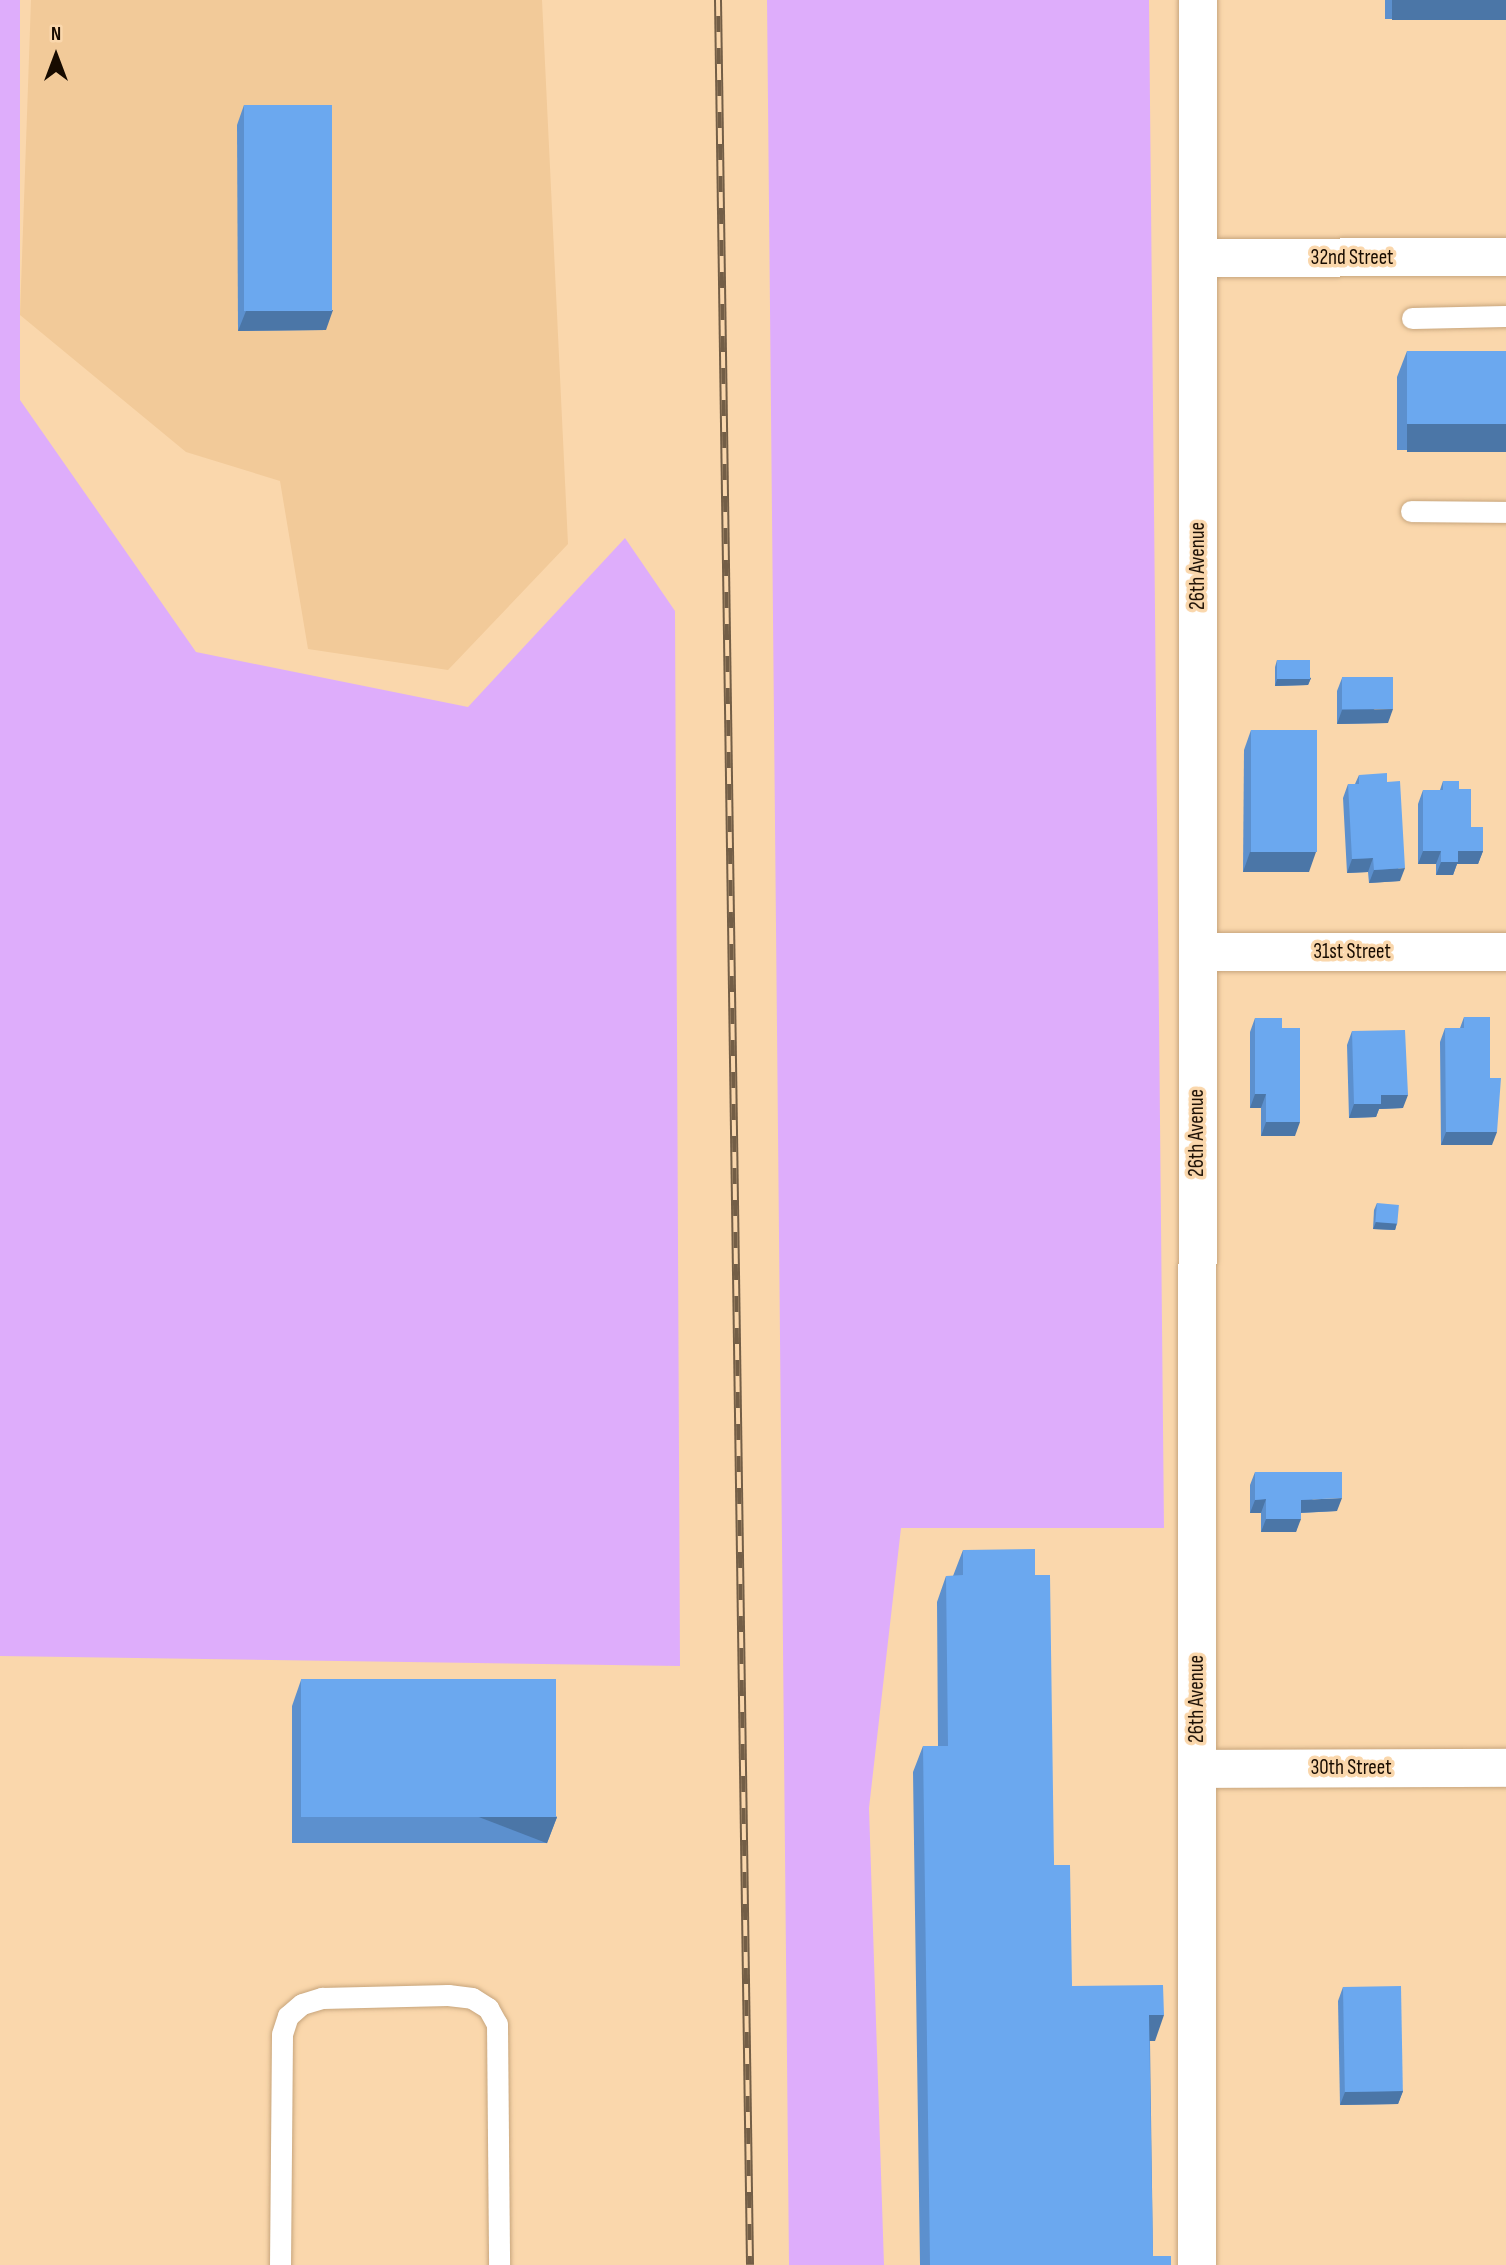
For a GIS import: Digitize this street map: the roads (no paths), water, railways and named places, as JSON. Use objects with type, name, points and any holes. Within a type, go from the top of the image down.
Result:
[{"type":"street","name":"26th Avenue","points":[[1197,2265],[1198,0]]},
{"type":"street","name":"32nd Street","points":[[1198,258],[1506,257]]},
{"type":"street","name":"31st Street","points":[[1198,952],[1506,951]]},
{"type":"street","name":"30th Street","points":[[1197,1769],[1506,1768]]},
{"type":"lane","points":[[1412,318],[1506,316]]},
{"type":"lane","points":[[1411,511],[1506,512]]},
{"type":"lane","points":[[280,2265],[282,2034],[288,2016],[302,2004],[322,1998],[448,1995],[472,1998],[488,2008],[497,2024],[499,2265]]},
{"type":"railway","points":[[718,0],[750,2265]]}]
